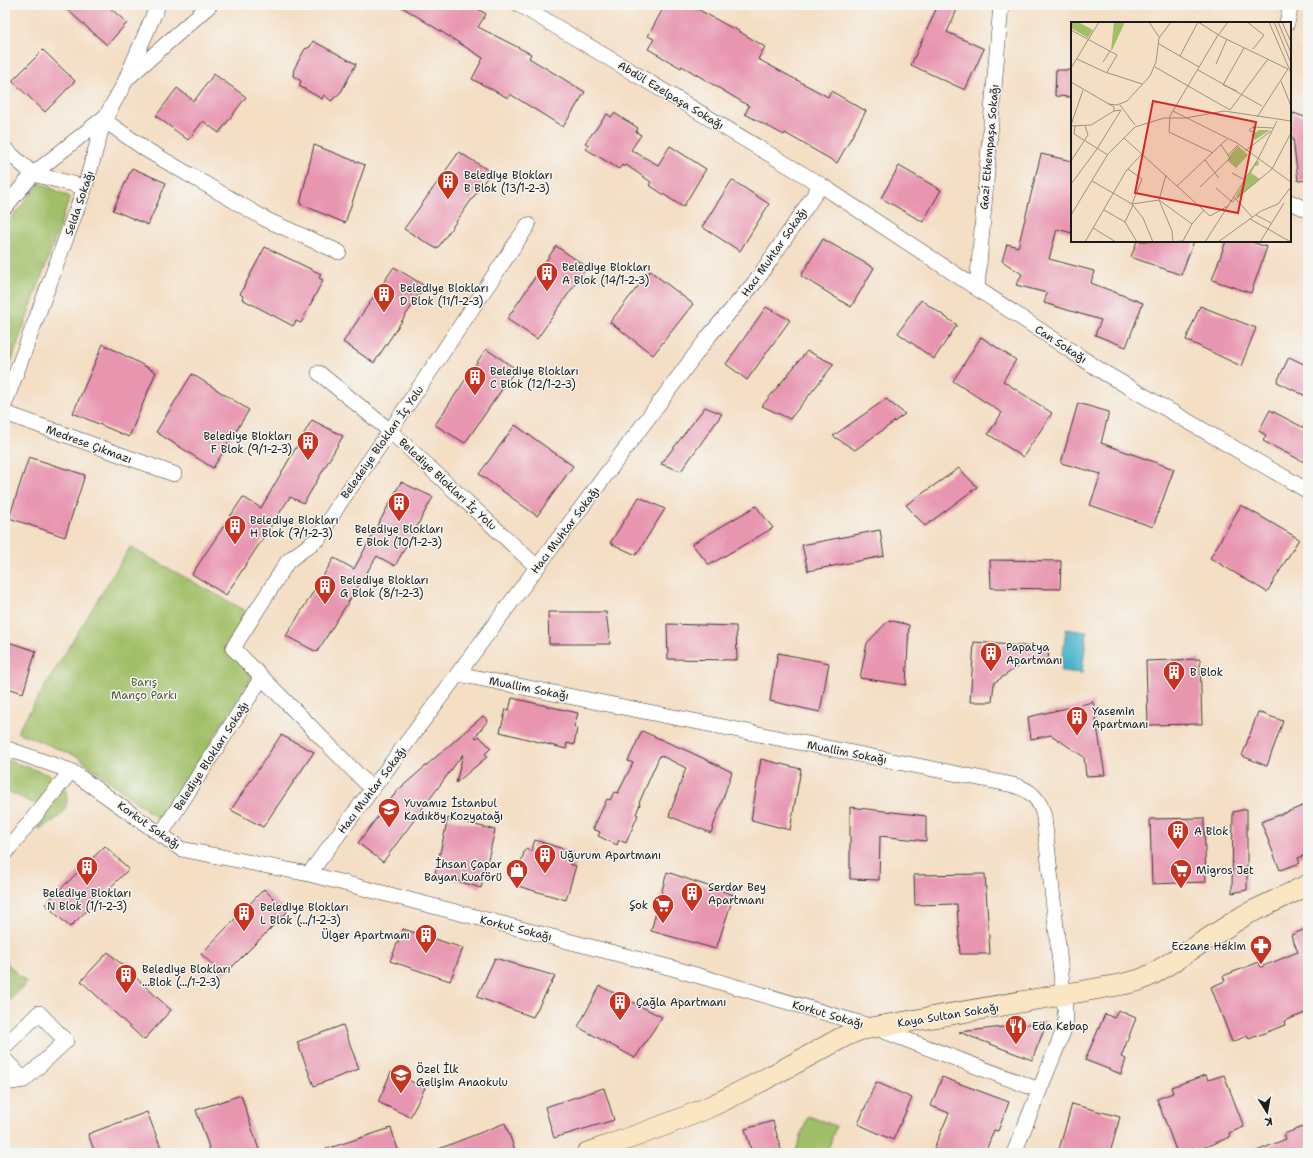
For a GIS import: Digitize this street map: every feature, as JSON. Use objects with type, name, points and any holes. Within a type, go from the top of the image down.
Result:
[{"type":"street","name":"Selda Sokağı","points":[[5,403],[85,187],[105,118],[126,79],[158,5]]},
{"type":"street","points":[[126,79],[210,5]]},
{"type":"street","name":"Abdül Ezelpaşa Sokağı","points":[[520,5],[821,185]]},
{"type":"street","name":"Gazi Ethempaşa Sokağı","points":[[977,288],[1001,5]]},
{"type":"street","points":[[1287,22],[1291,5]]},
{"type":"street","points":[[5,207],[33,174],[105,118],[145,149],[267,220],[338,252]]},
{"type":"street","points":[[5,149],[33,174],[85,187]]},
{"type":"street","name":"Can Sokağı","points":[[821,185],[1103,372],[1308,491]]},
{"type":"street","name":"Hacı Muhtar Sokağı","points":[[309,874],[709,336],[756,281],[821,185]]},
{"type":"street","points":[[1291,202],[1308,210]]},
{"type":"street","name":"Beledeiye Blokları İç Yolu","points":[[372,789],[233,648],[288,561],[319,538],[339,504],[390,431],[528,225]]},
{"type":"street","name":"Belediye Blokları İç Yolu","points":[[319,373],[390,431],[537,567]]},
{"type":"street","name":"Medrese Çıkmazı","points":[[5,413],[174,474]]},
{"type":"street","name":"Muallim Sokağı","points":[[458,674],[1006,784],[1025,789],[1030,792],[1038,801],[1044,817],[1067,1015],[1065,1027],[1014,1153]]},
{"type":"street","name":"Belediye Blokları Sokağı","points":[[161,834],[262,677]]},
{"type":"street","name":"Korkut Sokağı","points":[[5,748],[71,771],[181,848],[309,874],[672,968],[873,1027],[1039,1090]]},
{"type":"street","points":[[5,853],[71,771]]},
{"type":"street","name":"Kaya Sultan Sokağı","points":[[587,1153],[708,1108],[859,1030],[1124,984],[1148,977],[1245,915],[1308,885]]},
{"type":"street","points":[[5,1046],[39,1013],[66,1041],[24,1080],[5,1083]]},
{"type":"street","points":[[5,1060],[24,1080]]},
{"type":"green space","points":[[40,183],[70,197],[5,379],[5,226]]},
{"type":"green space","name":"Barış Manço Parkı","points":[[130,547],[248,612],[225,649],[253,675],[161,821],[78,757],[17,732]]},
{"type":"green space","points":[[5,759],[66,781],[67,800],[64,811],[40,830],[36,826],[40,817],[35,804],[5,790]]},
{"type":"green space","points":[[5,961],[27,983],[5,1005]]},
{"type":"green space","points":[[808,1116],[836,1126],[827,1153],[795,1153]]},
{"type":"water","points":[[1066,629],[1087,632],[1082,673],[1061,671]]},
{"type":"building","points":[[62,5],[107,5],[127,23],[107,45]]},
{"type":"building","points":[[399,5],[471,5],[486,14],[478,27],[531,54],[529,58],[585,92],[563,127],[510,94],[508,98],[472,79],[483,58]]},
{"type":"building","points":[[665,5],[690,5],[732,27],[765,47],[758,59],[828,97],[831,91],[866,111],[837,163],[785,133],[784,135],[745,114],[749,106],[682,66],[681,68],[648,49],[654,39],[648,36]]},
{"type":"building","points":[[938,5],[959,5],[947,32],[984,49],[965,90],[911,65]]},
{"type":"building","points":[[313,41],[356,64],[341,92],[331,101],[324,95],[322,99],[299,86],[301,81],[293,76],[294,69],[305,49],[310,47]]},
{"type":"building","points":[[43,50],[75,81],[45,112],[12,81]]},
{"type":"building","points":[[1056,70],[1071,70],[1071,97],[1055,96]]},
{"type":"building","points":[[214,74],[246,97],[219,133],[203,121],[188,140],[156,116],[177,88],[194,101]]},
{"type":"building","points":[[614,113],[638,128],[636,132],[641,135],[631,150],[658,165],[670,146],[706,169],[683,207],[649,185],[651,182],[626,165],[624,167],[622,165],[619,169],[586,149],[589,145],[585,143],[607,114],[611,117]]},
{"type":"building","points":[[1293,113],[1308,118],[1308,180],[1298,181],[1293,138],[1291,136]]},
{"type":"building","points":[[314,145],[365,165],[345,223],[300,204]]},
{"type":"building","name":"Belediye Blokları B Blok (13/1-2-3)","points":[[459,152],[491,172],[437,249],[404,229]]},
{"type":"building","points":[[1041,154],[1071,161],[1071,233],[1057,229],[1049,259],[1094,271],[1091,283],[1143,303],[1126,347],[1095,335],[1101,320],[1044,303],[1047,293],[1016,285],[1022,274],[1002,261],[1007,244],[1018,247]]},
{"type":"building","points":[[899,166],[941,190],[923,222],[881,198]]},
{"type":"building","points":[[132,168],[166,183],[148,225],[113,210]]},
{"type":"building","points":[[732,180],[769,204],[740,251],[702,227]]},
{"type":"building","points":[[823,239],[874,268],[851,307],[801,276]]},
{"type":"building","points":[[1137,242],[1194,242],[1181,275],[1131,257]]},
{"type":"building","points":[[1226,242],[1252,242],[1267,247],[1251,293],[1212,280]]},
{"type":"building","name":"Belediye Blokları A Blok (14/1-2-3)","points":[[556,246],[587,267],[537,339],[507,319]]},
{"type":"building","points":[[265,247],[321,274],[319,278],[323,280],[301,323],[296,321],[293,326],[242,299],[243,296],[240,294]]},
{"type":"building","name":"Belediye Blokları D Blok (11/1-2-3)","points":[[394,267],[425,286],[374,363],[343,342]]},
{"type":"building","points":[[650,271],[693,304],[653,355],[610,322]]},
{"type":"building","points":[[921,300],[957,325],[934,359],[898,333]]},
{"type":"building","points":[[1200,306],[1256,328],[1241,366],[1186,340]]},
{"type":"building","points":[[766,307],[790,320],[747,380],[726,364]]},
{"type":"building","points":[[981,337],[1016,360],[1003,381],[1052,413],[1023,457],[988,434],[1002,413],[953,381]]},
{"type":"building","points":[[103,344],[156,372],[129,437],[73,413]]},
{"type":"building","name":"Belediye Blokları C Blok (12/1-2-3)","points":[[486,349],[516,369],[465,443],[435,425]]},
{"type":"building","points":[[807,351],[834,364],[790,419],[762,406]]},
{"type":"building","points":[[1289,357],[1308,366],[1308,397],[1277,382]]},
{"type":"building","points":[[192,374],[249,410],[213,468],[156,432]]},
{"type":"building","points":[[886,399],[905,414],[855,450],[833,436]]},
{"type":"building","points":[[1078,403],[1109,412],[1101,443],[1174,469],[1153,527],[1090,505],[1101,474],[1061,463]]},
{"type":"building","points":[[705,407],[722,414],[681,471],[661,464]]},
{"type":"building","points":[[1270,410],[1308,430],[1308,464],[1263,441],[1266,435],[1259,431]]},
{"type":"building","points":[[312,420],[343,436],[304,503],[290,497],[226,595],[192,574],[243,497],[261,508]]},
{"type":"building","points":[[515,425],[573,466],[537,516],[479,474]]},
{"type":"building","points":[[29,457],[85,475],[65,537],[9,518]]},
{"type":"building","points":[[959,468],[977,487],[925,526],[906,505]]},
{"type":"building","points":[[401,482],[433,497],[395,566],[377,556],[317,652],[286,636],[334,558],[354,569]]},
{"type":"building","points":[[639,497],[665,509],[636,555],[610,543]]},
{"type":"building","points":[[1241,505],[1299,539],[1267,592],[1210,558]]},
{"type":"building","points":[[756,506],[773,528],[709,565],[692,544]]},
{"type":"building","points":[[880,530],[884,556],[808,571],[802,545]]},
{"type":"building","points":[[990,560],[1061,561],[1060,589],[991,588]]},
{"type":"building","points":[[548,612],[606,612],[610,644],[549,644]]},
{"type":"building","points":[[889,620],[909,625],[906,685],[860,678],[867,643]]},
{"type":"building","points":[[667,624],[736,626],[737,660],[668,659]]},
{"type":"building","points":[[5,641],[36,651],[23,693],[5,687]]},
{"type":"building","name":"Papatya Apartmanı","points":[[974,642],[1049,648],[1048,662],[1024,662],[994,683],[992,702],[970,702]]},
{"type":"building","points":[[778,653],[829,663],[820,712],[770,701]]},
{"type":"building","name":"B Blok","points":[[1200,659],[1202,724],[1148,725],[1146,661]]},
{"type":"building","points":[[512,698],[578,713],[574,727],[577,728],[574,745],[567,743],[566,749],[500,732],[506,709],[509,710]]},
{"type":"building","name":"Yasemin Apartmanı","points":[[1093,702],[1105,775],[1086,776],[1084,757],[1051,735],[1031,739],[1028,717]]},
{"type":"building","points":[[1258,712],[1283,721],[1267,766],[1242,756]]},
{"type":"building","points":[[483,716],[488,720],[475,737],[477,738],[479,736],[491,748],[485,754],[488,756],[456,783],[463,754],[383,862],[358,843],[397,791]]},
{"type":"building","points":[[642,731],[732,772],[711,833],[669,816],[686,768],[660,755],[639,803],[640,804],[636,814],[638,815],[626,843],[619,840],[617,845],[598,836],[600,832],[593,829],[607,799],[610,800],[614,792],[618,793],[633,763],[628,761]]},
{"type":"building","points":[[281,735],[314,752],[263,827],[231,810]]},
{"type":"building","points":[[761,759],[801,769],[790,830],[751,820]]},
{"type":"building","points":[[1308,804],[1308,854],[1298,858],[1300,863],[1280,870],[1261,822]]},
{"type":"building","points":[[850,807],[926,816],[926,841],[880,836],[879,880],[850,879]]},
{"type":"building","points":[[1247,809],[1247,890],[1232,893],[1233,812]]},
{"type":"building","points":[[448,818],[495,830],[481,888],[435,874]]},
{"type":"building","name":"A Blok","points":[[1204,818],[1206,882],[1152,884],[1150,819]]},
{"type":"building","name":"Uğurum Apartmanı","points":[[535,840],[573,852],[569,864],[576,866],[566,900],[514,885],[525,849],[531,851]]},
{"type":"building","name":"Belediye Blokları N Blok (1/1-2-3)","points":[[105,846],[129,869],[70,927],[45,904]]},
{"type":"building","name":"Serdar Bey Apartmanı","points":[[667,872],[734,895],[716,949],[651,931]]},
{"type":"building","points":[[985,874],[990,954],[960,954],[957,904],[915,905],[914,875]]},
{"type":"building","name":"Belediye Blokları L Blok (.../1-2-3)","points":[[264,889],[287,912],[224,975],[201,954]]},
{"type":"building","points":[[1308,928],[1308,1012],[1284,1021],[1285,1025],[1249,1039],[1247,1036],[1232,1042],[1211,987],[1225,981],[1223,976],[1259,962],[1261,967],[1298,952],[1291,935]]},
{"type":"building","name":"Ülger Apartmanı","points":[[403,929],[463,948],[450,981],[390,961]]},
{"type":"building","name":"Belediye Blokları ...Blok (.../1-2-3)","points":[[108,952],[171,1010],[144,1040],[81,981]]},
{"type":"building","points":[[495,958],[555,976],[533,1017],[477,997]]},
{"type":"building","name":"Çağla Apartmanı","points":[[600,986],[662,1017],[635,1058],[578,1027]]},
{"type":"building","points":[[1118,1010],[1136,1018],[1121,1057],[1126,1059],[1121,1074],[1085,1060],[1105,1014],[1114,1018]]},
{"type":"building","name":"Eda Kebap","points":[[1047,1022],[1032,1060],[959,1032]]},
{"type":"building","points":[[343,1025],[359,1069],[314,1086],[297,1042]]},
{"type":"building","name":"Özel İlk Gelişim Anaokulu","points":[[391,1072],[425,1088],[410,1117],[378,1102]]},
{"type":"building","points":[[1206,1075],[1208,1080],[1224,1075],[1244,1127],[1229,1133],[1230,1137],[1195,1151],[1194,1148],[1177,1153],[1157,1099],[1173,1093],[1171,1087]]},
{"type":"building","points":[[942,1077],[1009,1102],[998,1131],[994,1130],[985,1153],[932,1153],[949,1113],[931,1106]]},
{"type":"building","points":[[876,1082],[912,1098],[893,1140],[858,1124]]},
{"type":"building","points":[[604,1088],[614,1120],[554,1138],[545,1107]]},
{"type":"building","points":[[241,1095],[260,1153],[211,1153],[196,1110]]},
{"type":"building","points":[[1072,1104],[1120,1117],[1110,1153],[1058,1153]]},
{"type":"building","points":[[147,1112],[163,1153],[95,1153],[88,1134]]},
{"type":"building","points":[[773,1121],[782,1153],[752,1153],[745,1129]]},
{"type":"building","points":[[505,1123],[516,1153],[431,1153],[431,1152]]},
{"type":"building","points":[[1308,1125],[1308,1153],[1252,1153],[1286,1139],[1284,1134]]},
{"type":"building","points":[[391,1128],[399,1153],[324,1153],[323,1150]]},
{"type":"place","name":"Belediye Blokları B Blok (13/1-2-3)","points":[[448,200]]},
{"type":"place","name":"Belediye Blokları A Blok (14/1-2-3)","points":[[547,292]]},
{"type":"place","name":"Belediye Blokları D Blok (11/1-2-3)","points":[[384,314]]},
{"type":"place","name":"Belediye Blokları C Blok (12/1-2-3)","points":[[475,396]]},
{"type":"place","name":"Belediye Blokları F Blok (9/1-2-3)","points":[[308,462]]},
{"type":"place","name":"Belediye Blokları E Blok (10/1-2-3)","points":[[399,522]]},
{"type":"place","name":"Belediye Blokları H Blok (7/1-2-3)","points":[[235,546]]},
{"type":"place","name":"Belediye Blokları G Blok (8/1-2-3)","points":[[325,606]]},
{"type":"place","name":"Papatya Apartmanı","points":[[991,672]]},
{"type":"place","name":"B Blok","points":[[1174,692]]},
{"type":"place","name":"Yasemin Apartmanı","points":[[1077,736]]},
{"type":"place","name":"Yuvamız İstanbul Kadıköy Kozyatağı","points":[[389,828]]},
{"type":"place","name":"A Blok","points":[[1178,850]]},
{"type":"place","name":"Uğurum Apartmanı","points":[[545,874]]},
{"type":"place","name":"Belediye Blokları N Blok (1/1-2-3)","points":[[87,886]]},
{"type":"place","name":"İhsan Çapar Bayan Kuaförü","points":[[517,890]]},
{"type":"place","name":"Migros Jet","points":[[1181,890]]},
{"type":"place","name":"Serdar Bey Apartmanı","points":[[692,912]]},
{"type":"place","name":"Şok","points":[[663,924]]},
{"type":"place","name":"Belediye Blokları L Blok (.../1-2-3)","points":[[244,932]]},
{"type":"place","name":"Ülger Apartmanı","points":[[426,954]]},
{"type":"place","name":"Eczane Hekim","points":[[1261,966]]},
{"type":"place","name":"Belediye Blokları ...Blok (.../1-2-3)","points":[[126,994]]},
{"type":"place","name":"Çağla Apartmanı","points":[[620,1022]]},
{"type":"place","name":"Eda Kebap","points":[[1016,1046]]},
{"type":"place","name":"Özel İlk Gelişim Anaokulu","points":[[401,1094]]}]
